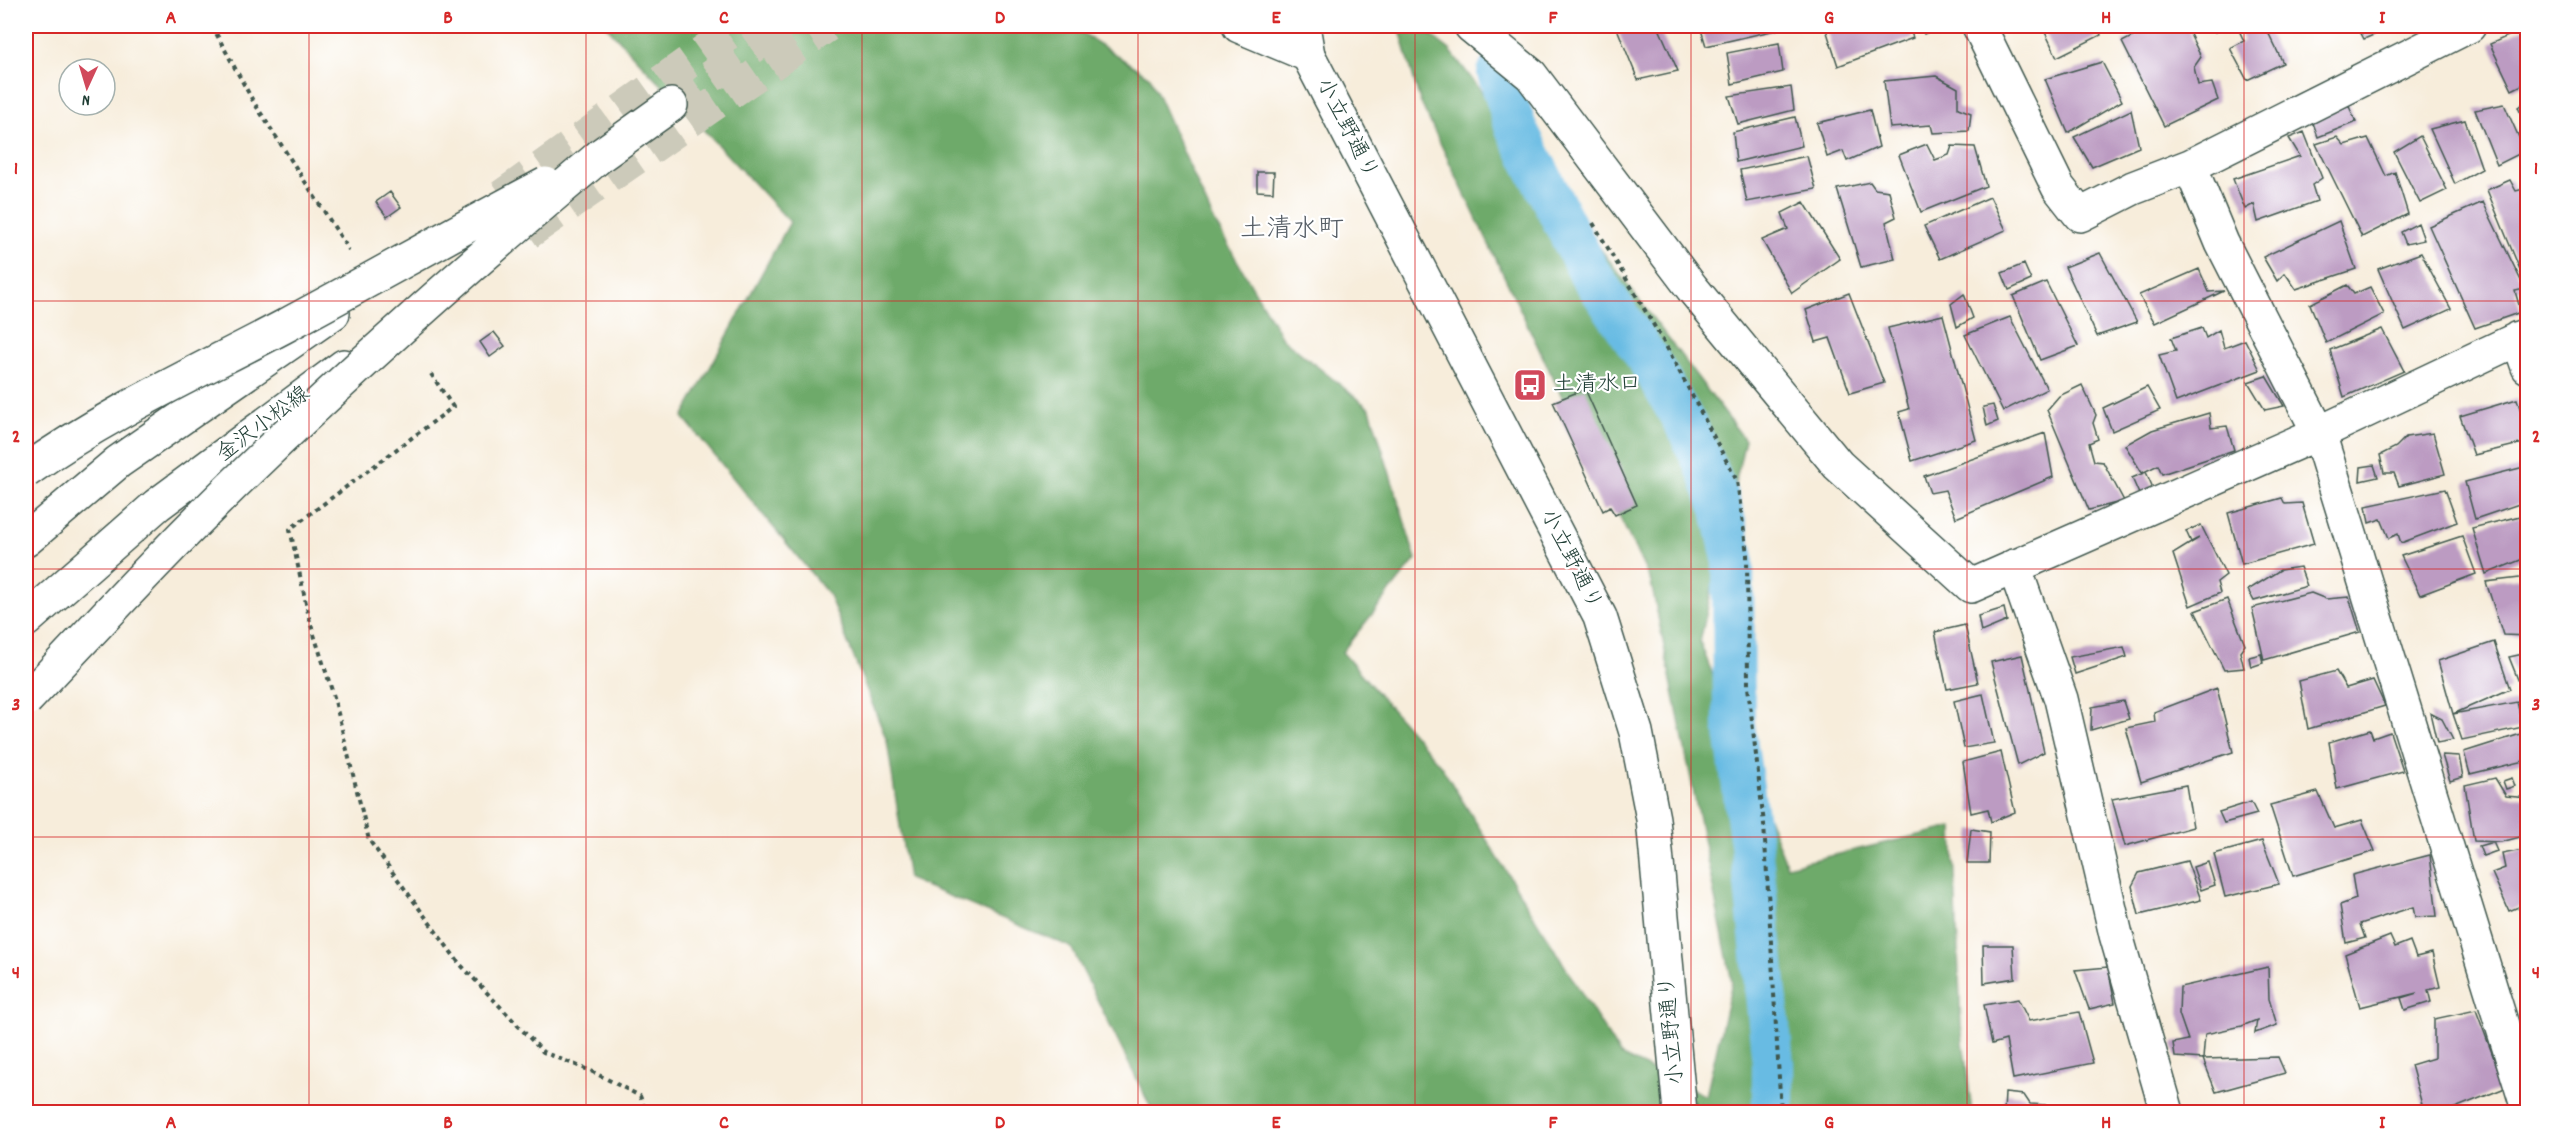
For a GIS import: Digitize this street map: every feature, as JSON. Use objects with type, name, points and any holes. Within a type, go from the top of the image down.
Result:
[{"type":"main road","points":[[1239,26],[1305,40]]},
{"type":"main road","points":[[1471,26],[1532,75],[1692,288],[1838,465],[1971,586],[2319,433],[2524,346]]},
{"type":"main road","points":[[1979,26],[2058,187],[2080,215],[2133,188],[2190,166],[2469,26]]},
{"type":"main road","name":"小立野通り","points":[[1305,40],[1600,617],[1636,732],[1653,819],[1680,1113]]},
{"type":"main road","points":[[26,700],[178,540],[253,466],[473,262],[601,155],[671,105]]},
{"type":"main road","points":[[26,471],[115,415],[601,155]]},
{"type":"main road","points":[[2190,166],[2222,243],[2319,433],[2528,1109]]},
{"type":"main road","points":[[26,540],[118,462],[488,206]]},
{"type":"main road","name":"金沢小松線","points":[[26,620],[157,505],[282,410],[513,243]]},
{"type":"main road","points":[[2013,566],[2061,699],[2116,935],[2167,1113]]},
{"type":"path","points":[[212,26],[253,101],[350,252]]},
{"type":"path","points":[[1588,214],[1665,344],[1737,481],[1747,554],[1748,687],[1764,824],[1781,1113]]},
{"type":"path","points":[[431,374],[453,407],[290,529],[310,622],[334,698],[369,840],[459,963],[543,1052],[591,1071],[640,1096],[646,1113]]},
{"type":"path","points":[[26,1096],[32,1113]]},
{"type":"green space","points":[[606,26],[1072,26],[1150,77],[1213,219],[1282,338],[1370,409],[1416,559],[1342,652],[1441,766],[1620,1055],[1706,1096],[1732,982],[1651,582],[1420,101],[1399,26],[1419,26],[1450,50],[1745,440],[1700,642],[1787,866],[1953,827],[1961,1025],[1972,1112],[1153,1112],[1071,947],[908,879],[887,741],[829,595],[683,417],[790,222]]},
{"type":"building","points":[[1616,26],[1658,26],[1678,71],[1638,80]]},
{"type":"building","points":[[1700,26],[1775,26],[1776,30],[1706,46]]},
{"type":"building","points":[[1825,26],[1909,26],[1913,38],[1838,66]]},
{"type":"building","points":[[1921,26],[1942,26],[1924,34]]},
{"type":"building","points":[[2042,26],[2097,26],[2101,35],[2057,57]]},
{"type":"building","points":[[2153,26],[2169,26],[2170,28],[2186,26],[2201,57],[2194,67],[2198,85],[2212,83],[2218,100],[2164,126],[2122,42]]},
{"type":"building","points":[[2212,26],[2230,26],[2215,32]]},
{"type":"building","points":[[2237,26],[2265,26],[2283,63],[2247,80],[2230,48],[2244,41]]},
{"type":"building","points":[[2357,26],[2395,26],[2364,39]]},
{"type":"building","points":[[2528,27],[2528,82],[2512,90],[2490,44]]},
{"type":"building","points":[[1779,43],[1783,72],[1732,84],[1727,53]]},
{"type":"building","points":[[2102,62],[2122,101],[2068,133],[2045,79]]},
{"type":"building","points":[[1936,76],[1958,88],[1958,108],[1971,113],[1969,131],[1933,133],[1931,125],[1890,128],[1884,81]]},
{"type":"building","points":[[1791,87],[1794,110],[1738,124],[1729,96]]},
{"type":"building","points":[[2528,100],[2528,130],[2518,107]]},
{"type":"building","points":[[2347,102],[2356,122],[2318,137],[2312,120]]},
{"type":"building","points":[[2504,104],[2525,151],[2497,165],[2475,110]]},
{"type":"building","points":[[1870,110],[1879,147],[1847,161],[1843,151],[1827,157],[1817,123]]},
{"type":"building","points":[[2131,110],[2139,147],[2092,167],[2074,137]]},
{"type":"building","points":[[1795,117],[1802,146],[1736,162],[1733,132]]},
{"type":"building","points":[[2465,120],[2482,169],[2455,184],[2430,129]]},
{"type":"building","points":[[2304,132],[2322,178],[2312,185],[2317,201],[2258,222],[2254,204],[2245,209],[2233,179],[2300,156],[2289,138]]},
{"type":"building","points":[[2420,136],[2447,190],[2420,203],[2394,152]]},
{"type":"building","points":[[2337,137],[2344,145],[2368,138],[2386,176],[2395,172],[2408,214],[2362,237],[2316,144]]},
{"type":"building","points":[[1927,144],[1935,160],[1949,155],[1952,146],[1975,147],[1986,186],[1921,212],[1899,155]]},
{"type":"building","points":[[1807,156],[1816,189],[1747,202],[1740,170]]},
{"type":"building","points":[[1257,172],[1274,172],[1273,192],[1257,191]]},
{"type":"building","points":[[2510,180],[2516,191],[2528,188],[2528,272],[2521,272],[2487,190]]},
{"type":"building","points":[[1870,182],[1875,189],[1889,191],[1896,217],[1886,222],[1895,259],[1861,267],[1837,189]]},
{"type":"building","points":[[390,192],[401,207],[387,217],[376,202]]},
{"type":"building","points":[[1990,197],[2006,230],[1940,259],[1924,226]]},
{"type":"building","points":[[1804,202],[1840,259],[1792,293],[1762,240],[1788,229],[1782,213]]},
{"type":"building","points":[[2483,202],[2525,289],[2515,291],[2521,312],[2475,328],[2429,226]]},
{"type":"building","points":[[2339,221],[2356,269],[2296,289],[2285,273],[2277,281],[2263,257]]},
{"type":"building","points":[[2418,223],[2424,240],[2406,244],[2401,232]]},
{"type":"building","points":[[2100,253],[2137,322],[2097,336],[2065,267]]},
{"type":"building","points":[[2421,253],[2451,309],[2405,330],[2378,269]]},
{"type":"building","points":[[2024,264],[2031,280],[2009,290],[2002,273]]},
{"type":"building","points":[[2199,269],[2209,292],[2224,291],[2155,323],[2139,295]]},
{"type":"building","points":[[2046,282],[2078,346],[2040,360],[2013,296]]},
{"type":"building","points":[[2347,285],[2354,294],[2370,287],[2384,314],[2326,343],[2310,304]]},
{"type":"building","points":[[1849,293],[1884,383],[1850,393],[1830,338],[1816,342],[1806,310]]},
{"type":"building","points":[[1964,294],[1973,318],[1957,327],[1951,304]]},
{"type":"building","points":[[1943,315],[1976,440],[1912,461],[1899,412],[1909,409],[1888,328]]},
{"type":"building","points":[[2010,317],[2047,389],[2003,411],[1965,335]]},
{"type":"building","points":[[2202,328],[2206,338],[2219,330],[2224,348],[2245,340],[2260,370],[2176,402],[2159,355],[2176,351],[2171,338]]},
{"type":"building","points":[[2382,329],[2404,371],[2344,397],[2330,350]]},
{"type":"building","points":[[494,332],[505,346],[490,357],[480,342]]},
{"type":"building","points":[[2266,376],[2284,406],[2265,410],[2248,382]]},
{"type":"building","points":[[2082,385],[2096,415],[2093,423],[2098,439],[2089,443],[2094,461],[2103,462],[2124,501],[2089,510],[2047,410],[2059,396]]},
{"type":"building","points":[[2147,387],[2160,410],[2112,431],[2103,408]]},
{"type":"building","points":[[1585,389],[1637,505],[1615,515],[1610,507],[1603,511],[1553,402]]},
{"type":"building","points":[[2517,399],[2528,433],[2528,442],[2474,455],[2460,416]]},
{"type":"building","points":[[1993,405],[1998,421],[1987,426],[1983,407]]},
{"type":"building","points":[[2209,413],[2211,428],[2227,426],[2234,450],[2162,474],[2158,465],[2142,473],[2125,445],[2152,430]]},
{"type":"building","points":[[2045,433],[2053,477],[1956,518],[1945,490],[1930,493],[1924,476]]},
{"type":"building","points":[[2433,433],[2445,474],[2399,486],[2394,473],[2384,473],[2380,455],[2396,447],[2406,437]]},
{"type":"building","points":[[2374,465],[2378,477],[2360,481],[2361,467]]},
{"type":"building","points":[[2528,466],[2528,501],[2475,519],[2465,482]]},
{"type":"building","points":[[2146,472],[2153,488],[2139,494],[2132,478]]},
{"type":"building","points":[[2445,489],[2457,522],[2401,543],[2398,534],[2389,538],[2381,519],[2369,523],[2366,506]]},
{"type":"building","points":[[2282,498],[2285,504],[2302,503],[2314,544],[2242,564],[2228,513]]},
{"type":"building","points":[[2520,516],[2528,539],[2528,557],[2486,574],[2472,528]]},
{"type":"building","points":[[2201,525],[2226,575],[2217,582],[2220,593],[2190,606],[2173,554],[2199,538],[2191,542],[2186,531]]},
{"type":"building","points":[[2462,536],[2476,574],[2420,595],[2401,556]]},
{"type":"building","points":[[2300,567],[2307,586],[2254,601],[2248,590],[2280,570]]},
{"type":"building","points":[[2528,577],[2528,636],[2503,635],[2486,582]]},
{"type":"building","points":[[2311,593],[2326,599],[2349,597],[2360,632],[2264,660],[2252,608]]},
{"type":"building","points":[[2227,599],[2245,645],[2240,652],[2244,668],[2224,670],[2195,611]]},
{"type":"building","points":[[2004,608],[2007,621],[1981,632],[1978,616]]},
{"type":"building","points":[[1965,625],[1978,683],[1947,689],[1935,632]]},
{"type":"building","points":[[2494,642],[2510,689],[2453,714],[2438,661]]},
{"type":"building","points":[[2124,647],[2127,657],[2075,674],[2070,657]]},
{"type":"building","points":[[2528,653],[2528,702],[2527,702],[2509,657]]},
{"type":"building","points":[[2261,654],[2263,663],[2251,667],[2249,657]]},
{"type":"building","points":[[2022,655],[2044,752],[2018,765],[1991,662]]},
{"type":"building","points":[[2336,671],[2346,688],[2373,680],[2385,706],[2308,729],[2299,681]]},
{"type":"building","points":[[2217,688],[2233,752],[2141,782],[2126,728],[2155,722],[2154,712]]},
{"type":"building","points":[[1983,694],[1994,743],[1964,748],[1954,701]]},
{"type":"building","points":[[2123,701],[2129,719],[2091,730],[2092,707]]},
{"type":"building","points":[[2517,702],[2523,727],[2462,740],[2453,714]]},
{"type":"building","points":[[2430,713],[2442,719],[2453,740],[2437,743]]},
{"type":"building","points":[[2370,730],[2373,738],[2390,732],[2403,771],[2337,789],[2329,742]]},
{"type":"building","points":[[2524,733],[2528,741],[2528,760],[2470,774],[2464,752]]},
{"type":"building","points":[[2001,752],[2015,812],[1991,822],[1988,809],[1971,813],[1963,762]]},
{"type":"building","points":[[2442,755],[2459,756],[2463,777],[2450,781]]},
{"type":"building","points":[[2495,778],[2506,796],[2528,798],[2528,835],[2501,842],[2474,841],[2465,785]]},
{"type":"building","points":[[2512,778],[2515,786],[2506,789],[2503,781]]},
{"type":"building","points":[[2186,785],[2193,827],[2125,846],[2112,799]]},
{"type":"building","points":[[2318,792],[2334,828],[2362,820],[2375,851],[2293,876],[2270,805]]},
{"type":"building","points":[[2251,802],[2257,814],[2224,823],[2219,812]]},
{"type":"building","points":[[1971,829],[1990,832],[1989,863],[1967,863]]},
{"type":"building","points":[[2262,841],[2279,884],[2225,897],[2214,854]]},
{"type":"building","points":[[2493,842],[2497,851],[2483,856],[2479,846]]},
{"type":"building","points":[[2528,849],[2528,903],[2509,911],[2492,873],[2505,868],[2502,854]]},
{"type":"building","points":[[2430,855],[2437,916],[2415,917],[2413,907],[2360,924],[2365,938],[2346,943],[2340,905],[2356,899],[2352,875]]},
{"type":"building","points":[[2187,861],[2201,900],[2139,915],[2132,886],[2139,873]]},
{"type":"building","points":[[2208,862],[2215,885],[2201,890],[2193,867]]},
{"type":"building","points":[[2390,936],[2395,947],[2410,941],[2416,957],[2432,953],[2440,987],[2428,990],[2431,1002],[2405,1010],[2401,998],[2417,993],[2360,1007],[2345,954]]},
{"type":"building","points":[[1983,945],[2013,945],[2015,978],[1984,983]]},
{"type":"building","points":[[2108,967],[2115,1003],[2089,1009],[2075,970]]},
{"type":"building","points":[[2268,967],[2269,999],[2277,1025],[2255,1033],[2257,1020],[2242,1026],[2205,1034],[2203,1059],[2175,1057],[2173,1043],[2188,1040],[2179,1014],[2180,987]]},
{"type":"building","points":[[2018,999],[2029,1021],[2079,1012],[2093,1063],[2013,1079],[2006,1040],[1992,1044],[1984,1005]]},
{"type":"building","points":[[2476,1010],[2505,1088],[2445,1112],[2424,1112],[2411,1065],[2434,1058],[2434,1019]]},
{"type":"building","points":[[2278,1057],[2285,1073],[2216,1092],[2203,1059]]},
{"type":"building","points":[[2005,1093],[2024,1095],[2030,1104],[2046,1105],[2047,1112],[2004,1112]]},
{"type":"waterway","points":[[1498,73],[1516,128],[1589,272],[1648,359],[1687,427],[1707,469],[1720,504]]},
{"type":"waterway","points":[[1723,514],[1733,558],[1734,724],[1751,844],[1773,1063],[1773,1112]]},
{"type":"tunnel","points":[[502,196],[739,26]]},
{"type":"tunnel","points":[[671,105],[783,26]]},
{"type":"tunnel","points":[[528,233],[827,26]]},
{"type":"place","name":"土清水口","points":[[1530,385]]},
{"type":"district","name":"土清水町","points":[[1292,230]]}]
